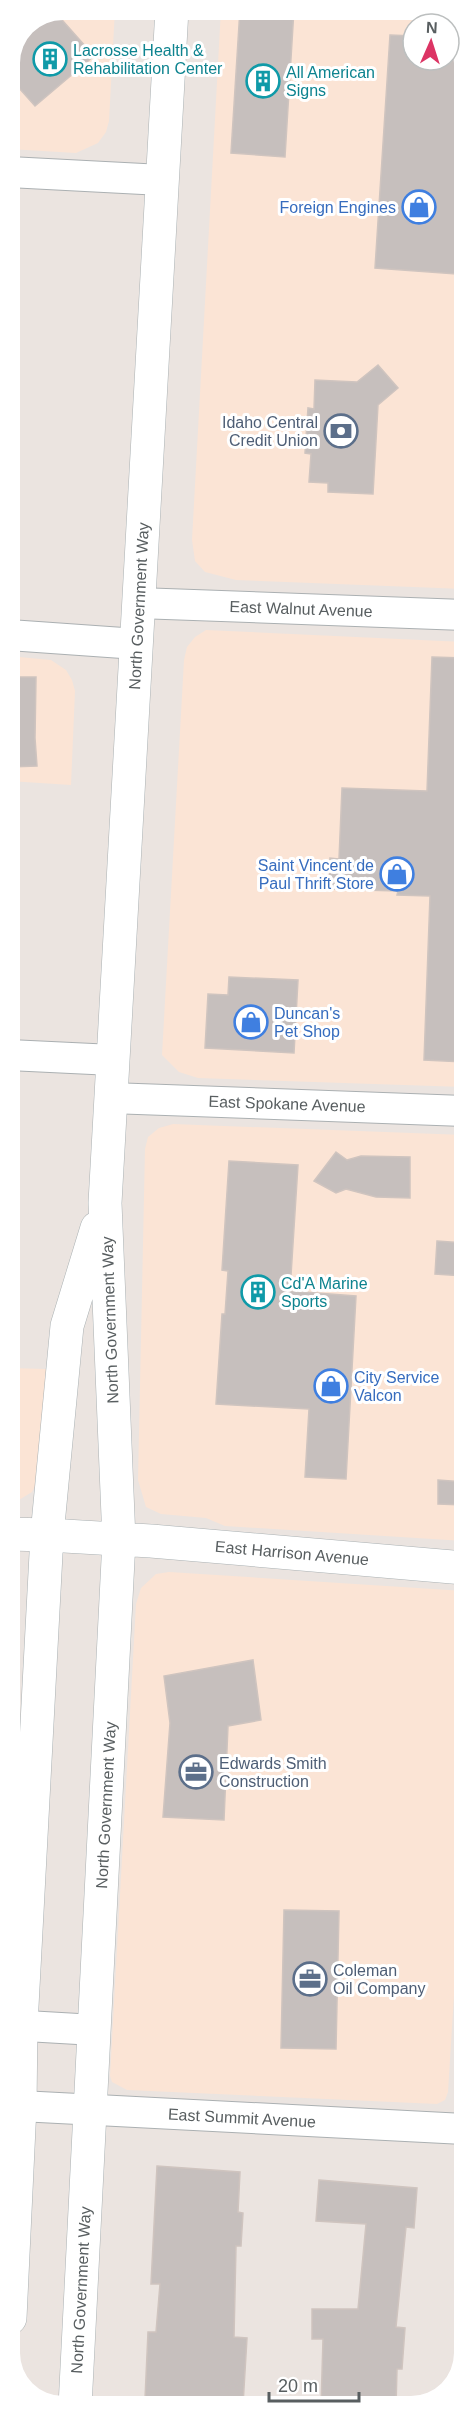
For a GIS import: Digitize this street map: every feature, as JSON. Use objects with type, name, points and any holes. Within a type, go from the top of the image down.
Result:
[{"type":"main road","name":"North Government Way","points":[[76,2396],[119,1540],[105,1203],[171,20]]},
{"type":"main road","name":"North Government Way","points":[[20,1948],[47,1535],[67,1326],[105,1203]]},
{"type":"main road","name":"East Harrison Avenue","points":[[20,1534],[152,1540],[454,1567]]},
{"type":"street","points":[[20,173],[162,180]]},
{"type":"street","name":"East Walnut Avenue","points":[[138,603],[453,615]]},
{"type":"street","points":[[20,636],[137,644]]},
{"type":"street","points":[[20,1056],[112,1060]]},
{"type":"street","name":"East Spokane Avenue","points":[[110,1098],[453,1111]]},
{"type":"street","points":[[20,2025],[95,2030]]},
{"type":"street","name":"East Summit Avenue","points":[[20,2106],[454,2129]]},
{"type":"shaded area","points":[[54,20],[114,20],[109,121],[106,132],[98,143],[76,153],[20,150],[20,54],[32,32]]},
{"type":"shaded area","points":[[220,20],[401,20],[401,72],[453,72],[453,589],[236,580],[205,572],[195,561],[192,540]]},
{"type":"shaded area","points":[[206,630],[453,642],[453,1087],[198,1078],[179,1072],[162,1055],[184,660],[187,647],[195,637]]},
{"type":"shaded area","points":[[20,657],[51,660],[66,670],[72,680],[75,691],[71,785],[20,782]]},
{"type":"shaded area","points":[[173,1124],[453,1135],[454,1540],[225,1526],[206,1518],[161,1514],[146,1507],[138,1480],[145,1149],[148,1137],[159,1128]]},
{"type":"shaded area","points":[[20,1368],[46,1369],[39,1479],[32,1492],[20,1499]]},
{"type":"shaded area","points":[[169,1572],[454,1590],[454,1997],[448,2092],[445,2100],[437,2104],[127,2090],[112,2082],[110,2076],[136,1604],[141,1588],[156,1574]]},
{"type":"building","name":"Lacrosse Health & Rehabilitation Center","points":[[62,20],[94,56],[35,106],[20,89],[20,54],[32,32],[46,23]]},
{"type":"building","name":"All American Signs","points":[[239,20],[293,20],[285,157],[231,153]]},
{"type":"building","name":"Foreign Engines","points":[[390,35],[401,35],[401,72],[453,72],[453,274],[375,268]]},
{"type":"building","name":"Idaho Central Credit Union","points":[[378,365],[398,388],[378,405],[373,494],[328,492],[328,483],[309,482],[311,454],[305,453],[308,408],[314,409],[315,380],[357,382]]},
{"type":"building","name":"Saint Vincent de Paul Thrift Store","points":[[432,657],[453,658],[453,1061],[424,1060],[430,896],[397,895],[398,891],[329,889],[330,858],[339,859],[342,788],[427,791]]},
{"type":"building","points":[[20,677],[36,677],[37,766],[20,767]]},
{"type":"building","name":"Duncan's Pet Shop","points":[[229,977],[298,980],[294,1053],[205,1048],[208,994],[228,995]]},
{"type":"building","points":[[336,1152],[347,1160],[361,1156],[410,1157],[410,1198],[376,1197],[346,1189],[336,1193],[314,1181]]},
{"type":"building","name":"Cd'A Marine Sports","points":[[229,1161],[298,1165],[290,1291],[356,1296],[346,1479],[305,1477],[309,1409],[216,1404],[222,1314],[225,1314],[228,1271],[222,1270]]},
{"type":"building","points":[[437,1241],[454,1242],[454,1275],[435,1274]]},
{"type":"building","points":[[438,1480],[454,1481],[454,1505],[438,1504]]},
{"type":"building","name":"Edwards Smith Construction","points":[[253,1660],[261,1720],[228,1726],[224,1820],[163,1817],[170,1723],[164,1676]]},
{"type":"building","name":"Coleman Oil Company","points":[[284,1910],[339,1911],[336,2049],[281,2048]]},
{"type":"building","points":[[157,2166],[240,2172],[238,2212],[243,2213],[241,2246],[236,2246],[234,2337],[247,2338],[244,2396],[145,2396],[148,2332],[156,2332],[160,2284],[151,2284]]},
{"type":"building","points":[[319,2180],[417,2188],[414,2228],[406,2227],[396,2327],[405,2328],[402,2369],[397,2369],[396,2396],[321,2396],[323,2339],[312,2339],[312,2309],[358,2309],[366,2224],[316,2221]]},
{"type":"place","name":"Lacrosse Health & Rehabilitation Center","points":[[50,59]]},
{"type":"place","name":"All American Signs","points":[[263,81]]},
{"type":"place","name":"Foreign Engines","points":[[419,207]]},
{"type":"place","name":"Idaho Central Credit Union","points":[[341,431]]},
{"type":"place","name":"Saint Vincent de Paul Thrift Store","points":[[397,874]]},
{"type":"place","name":"Duncan's Pet Shop","points":[[251,1022]]},
{"type":"place","name":"Cd'A Marine Sports","points":[[258,1292]]},
{"type":"place","name":"City Service Valcon","points":[[331,1386]]},
{"type":"place","name":"Edwards Smith Construction","points":[[196,1772]]},
{"type":"place","name":"Coleman Oil Company","points":[[310,1979]]}]
